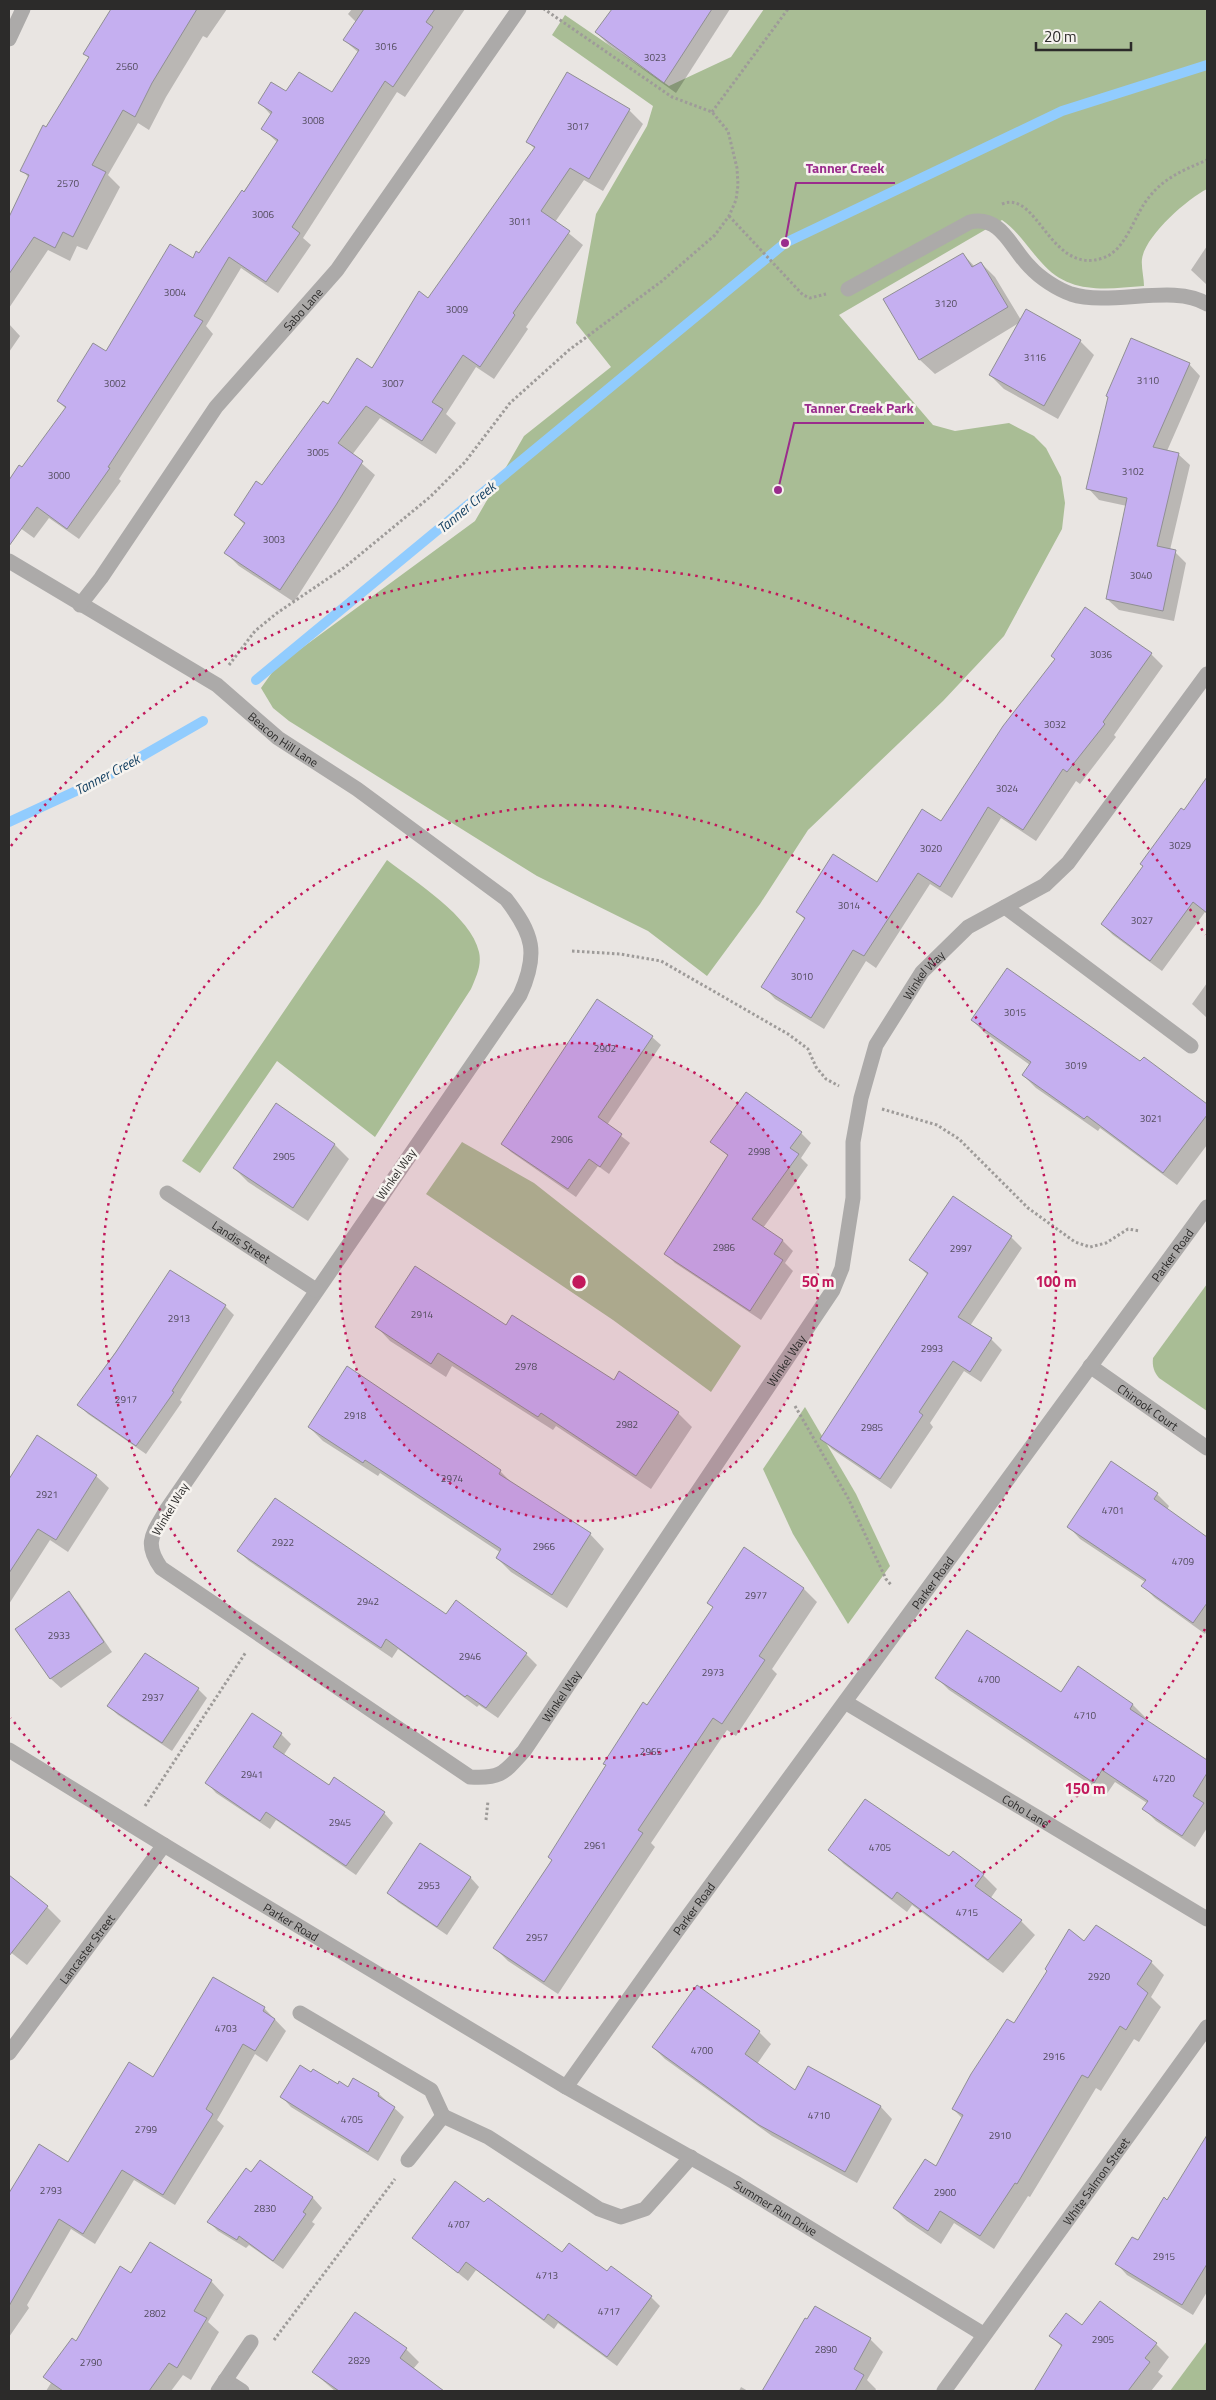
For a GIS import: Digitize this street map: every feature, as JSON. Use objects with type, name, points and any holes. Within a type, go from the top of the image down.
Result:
[{"type":"street","points":[[9,39],[23,9]]},
{"type":"street","name":"Sabo Lane","points":[[80,605],[106,570],[216,407],[337,270],[520,9]]},
{"type":"street","points":[[848,289],[970,222],[985,221],[994,224],[1029,267],[1052,284],[1072,294],[1098,298],[1167,295],[1200,299],[1207,304]]},
{"type":"street","name":"Beacon Hill Lane","points":[[9,562],[217,685],[278,738],[357,789],[506,899],[523,920],[531,944]]},
{"type":"street","name":"Winkel Way","points":[[531,944],[530,968],[520,995],[167,1509],[151,1540],[151,1554],[161,1568],[452,1765],[470,1776],[490,1778],[506,1771],[524,1751],[833,1290],[842,1268],[853,1198],[852,1142],[861,1098],[876,1045],[922,972],[968,927],[1045,886],[1068,863],[1207,674]]},
{"type":"street","points":[[1005,907],[1191,1046]]},
{"type":"street","name":"Landis Street","points":[[168,1194],[316,1290]]},
{"type":"street","name":"Parker Road","points":[[9,1750],[566,2087],[666,1946],[1207,1207]]},
{"type":"street","name":"Chinook Court","points":[[1090,1366],[1207,1448]]},
{"type":"street","name":"Coho Lane","points":[[845,1702],[1207,1919]]},
{"type":"street","name":"Lancaster Street","points":[[9,2053],[164,1845]]},
{"type":"street","points":[[300,2013],[431,2090],[443,2116],[488,2137],[599,2209],[621,2217],[645,2209],[691,2157]]},
{"type":"street","name":"White Salmon Street","points":[[944,2391],[983,2334],[1207,2027]]},
{"type":"street","name":"Summer Run Drive","points":[[566,2087],[691,2157],[983,2334]]},
{"type":"street","points":[[408,2160],[443,2116]]},
{"type":"street","points":[[242,2391],[222,2386],[251,2342]]},
{"type":"path","points":[[217,685],[255,631],[277,613],[344,567],[430,497],[465,462],[510,403],[569,350],[662,281],[715,235],[729,216],[736,200],[738,185],[737,168],[728,131],[712,112],[672,97],[544,9]]},
{"type":"path","points":[[712,112],[788,9]]},
{"type":"path","points":[[970,222],[999,205],[1015,201],[1024,205],[1058,248],[1071,256],[1085,260],[1103,258],[1116,250],[1150,196],[1160,185],[1182,170],[1207,160]]},
{"type":"path","points":[[729,216],[803,295],[810,298],[819,298],[834,290],[848,289]]},
{"type":"path","points":[[572,951],[620,954],[661,961],[788,1034],[808,1049],[816,1066],[826,1079],[841,1088]]},
{"type":"path","points":[[895,1112],[937,1125],[959,1139],[1028,1208],[1075,1242],[1090,1247],[1106,1243],[1128,1229],[1140,1231]]},
{"type":"path","points":[[795,1406],[848,1498],[886,1579],[892,1586]]},
{"type":"path","points":[[146,1805],[246,1651]]},
{"type":"path","points":[[251,2342],[273,2343],[408,2160]]},
{"type":"green space","points":[[764,9],[1207,9],[1207,189],[1178,209],[1151,240],[1142,259],[1144,286],[1088,287],[1063,280],[1052,273],[1018,234],[1002,220],[839,315],[933,425],[955,431],[1009,423],[1034,436],[1046,448],[1061,477],[1065,503],[1062,529],[1004,636],[943,701],[808,830],[760,904],[707,976],[648,931],[537,876],[289,721],[273,708],[261,688],[276,667],[475,521],[524,436],[611,367],[576,323],[596,214],[647,126],[653,106],[552,35],[565,15],[669,86],[731,57]]},
{"type":"green space","points":[[387,860],[454,913],[474,939],[479,952],[480,962],[471,989],[375,1137],[277,1061],[200,1173],[182,1161]]},
{"type":"green space","points":[[462,1142],[534,1183],[741,1346],[711,1392],[613,1320],[426,1194]]},
{"type":"green space","points":[[1207,1284],[1207,1411],[1159,1378],[1154,1369],[1153,1358]]},
{"type":"green space","points":[[805,1407],[856,1494],[890,1566],[848,1624],[793,1534],[763,1469]]},
{"type":"green space","points":[[1207,2341],[1207,2391],[1170,2391]]},
{"type":"building","points":[[111,9],[197,9],[152,83],[135,117],[123,110],[92,165],[106,172],[73,237],[63,232],[55,248],[34,237],[9,274],[9,217],[29,175],[20,171],[43,125],[46,127],[89,57],[83,54]]},
{"type":"building","points":[[364,9],[435,9],[426,22],[433,27],[393,87],[385,81],[292,227],[300,233],[266,282],[229,257],[194,316],[203,321],[108,467],[110,468],[67,529],[37,507],[9,546],[9,480],[19,465],[22,467],[66,407],[57,401],[93,343],[106,351],[170,244],[193,258],[196,251],[199,253],[242,190],[244,192],[278,140],[261,129],[272,112],[258,103],[271,82],[286,91],[299,72],[332,92],[359,50],[343,40]]},
{"type":"building","points":[[612,9],[712,9],[664,83],[595,32]]},
{"type":"building","points":[[567,72],[630,109],[589,179],[570,168],[541,211],[570,231],[513,313],[515,315],[480,367],[463,355],[432,402],[443,409],[422,441],[366,406],[338,443],[363,461],[280,590],[224,553],[245,523],[234,515],[256,481],[262,485],[323,401],[328,404],[357,358],[372,368],[419,291],[428,298],[535,147],[526,142]]},
{"type":"building","points":[[963,253],[972,267],[981,262],[1008,307],[919,360],[883,299]]},
{"type":"building","points":[[1026,309],[1081,340],[1044,406],[989,375]]},
{"type":"building","points":[[1131,338],[1190,363],[1153,447],[1179,453],[1157,546],[1176,550],[1163,611],[1106,599],[1127,498],[1086,489],[1108,397],[1106,396]]},
{"type":"building","points":[[1085,607],[1152,653],[1103,722],[1105,724],[1067,772],[1063,769],[1023,830],[988,807],[940,887],[918,873],[864,956],[853,950],[811,1018],[761,987],[805,918],[796,912],[833,854],[877,882],[922,809],[941,821],[1003,726],[1055,659],[1051,656]]},
{"type":"building","points":[[1207,777],[1207,913],[1193,902],[1150,961],[1101,924],[1143,866],[1140,864],[1181,808],[1184,810]]},
{"type":"building","points":[[1007,968],[1140,1061],[1144,1057],[1207,1104],[1207,1115],[1163,1173],[1087,1116],[1084,1119],[1022,1075],[1031,1062],[971,1020]]},
{"type":"building","points":[[597,999],[653,1036],[598,1117],[622,1134],[600,1167],[589,1159],[568,1189],[501,1144]]},
{"type":"building","points":[[746,1092],[802,1132],[790,1148],[799,1154],[752,1219],[783,1240],[774,1254],[783,1260],[750,1311],[664,1254],[728,1155],[710,1142]]},
{"type":"building","points":[[276,1103],[335,1144],[293,1208],[233,1168]]},
{"type":"building","points":[[953,1196],[1012,1236],[958,1317],[992,1338],[970,1372],[953,1361],[919,1412],[923,1415],[880,1479],[820,1439],[928,1273],[909,1260]]},
{"type":"building","points":[[415,1266],[506,1325],[512,1315],[614,1380],[619,1371],[679,1412],[636,1476],[541,1413],[538,1417],[438,1353],[431,1364],[375,1327]]},
{"type":"building","points":[[170,1270],[226,1305],[172,1391],[174,1392],[136,1446],[77,1405],[116,1352]]},
{"type":"building","points":[[347,1366],[501,1470],[499,1474],[591,1533],[552,1595],[496,1558],[501,1549],[365,1460],[363,1463],[308,1427]]},
{"type":"building","points":[[37,1435],[97,1475],[56,1540],[38,1529],[9,1573],[9,1479]]},
{"type":"building","points":[[1111,1461],[1158,1493],[1154,1499],[1207,1537],[1207,1603],[1193,1623],[1141,1586],[1146,1580],[1067,1527]]},
{"type":"building","points":[[275,1498],[446,1614],[456,1600],[527,1653],[486,1708],[467,1695],[465,1697],[386,1639],[381,1648],[237,1551]]},
{"type":"building","points":[[744,1547],[804,1588],[759,1656],[765,1660],[722,1724],[713,1718],[638,1830],[643,1833],[544,1982],[493,1948],[552,1860],[548,1857],[606,1765],[603,1764],[643,1702],[647,1705],[713,1607],[707,1603]]},
{"type":"building","points":[[69,1591],[104,1642],[50,1679],[15,1629]]},
{"type":"building","points":[[967,1630],[1061,1692],[1078,1666],[1133,1704],[1130,1709],[1207,1760],[1207,1773],[1193,1796],[1204,1803],[1182,1836],[1142,1809],[1148,1801],[1102,1770],[1094,1783],[935,1678]]},
{"type":"building","points":[[145,1653],[199,1688],[162,1743],[107,1706]]},
{"type":"building","points":[[252,1713],[282,1733],[273,1747],[329,1785],[334,1777],[385,1812],[346,1866],[266,1812],[260,1821],[205,1783]]},
{"type":"building","points":[[865,1799],[949,1856],[953,1851],[984,1874],[975,1886],[1022,1920],[988,1960],[897,1892],[892,1899],[828,1850]]},
{"type":"building","points":[[420,1843],[471,1877],[437,1927],[387,1893]]},
{"type":"building","points":[[9,1875],[48,1906],[9,1956]]},
{"type":"building","points":[[1096,1925],[1152,1961],[1137,1984],[1148,1993],[1126,2030],[1120,2026],[1088,2078],[1082,2075],[1017,2184],[1015,2183],[980,2236],[940,2211],[928,2231],[893,2208],[925,2159],[936,2166],[963,2115],[952,2109],[971,2074],[1007,2019],[1014,2023],[1047,1971],[1045,1969],[1069,1929],[1084,1941]]},
{"type":"building","points":[[213,1977],[265,2007],[263,2011],[275,2019],[255,2051],[243,2044],[206,2109],[213,2114],[163,2195],[122,2170],[83,2234],[59,2219],[9,2306],[9,2193],[39,2144],[68,2162],[129,2062],[153,2077]]},
{"type":"building","points":[[697,1985],[760,2031],[745,2054],[795,2090],[808,2066],[881,2106],[845,2172],[759,2125],[652,2047]]},
{"type":"building","points":[[300,2065],[311,2072],[313,2069],[338,2084],[339,2081],[348,2087],[353,2078],[379,2093],[378,2096],[395,2107],[368,2152],[280,2097]]},
{"type":"building","points":[[1207,2135],[1207,2264],[1182,2305],[1115,2264],[1132,2237],[1138,2240],[1164,2197],[1167,2200]]},
{"type":"building","points":[[260,2160],[313,2197],[303,2212],[306,2214],[273,2261],[239,2236],[237,2240],[207,2222],[246,2168],[251,2172]]},
{"type":"building","points":[[455,2181],[484,2202],[488,2198],[562,2252],[569,2243],[607,2271],[611,2266],[652,2296],[607,2357],[548,2314],[544,2320],[466,2262],[458,2273],[412,2238]]},
{"type":"building","points":[[150,2242],[212,2280],[194,2311],[207,2318],[177,2368],[169,2363],[149,2391],[63,2391],[43,2377],[72,2338],[76,2341],[120,2266],[131,2273]]},
{"type":"building","points":[[1100,2301],[1157,2343],[1145,2358],[1150,2362],[1128,2391],[1034,2391],[1062,2345],[1049,2336],[1066,2313],[1082,2325]]},
{"type":"building","points":[[815,2306],[871,2338],[854,2369],[864,2375],[855,2391],[762,2391],[805,2318],[807,2319]]},
{"type":"building","points":[[355,2312],[407,2348],[400,2358],[444,2391],[339,2391],[312,2372]]},
{"type":"waterway","name":"Tanner Creek","points":[[256,680],[785,243],[1062,111],[1207,65]]},
{"type":"waterway","name":"Tanner Creek","points":[[9,822],[102,779],[203,721]]},
{"type":"place","name":"Tanner Creek","points":[[785,243]]},
{"type":"place","name":"Tanner Creek Park","points":[[778,490]]}]
